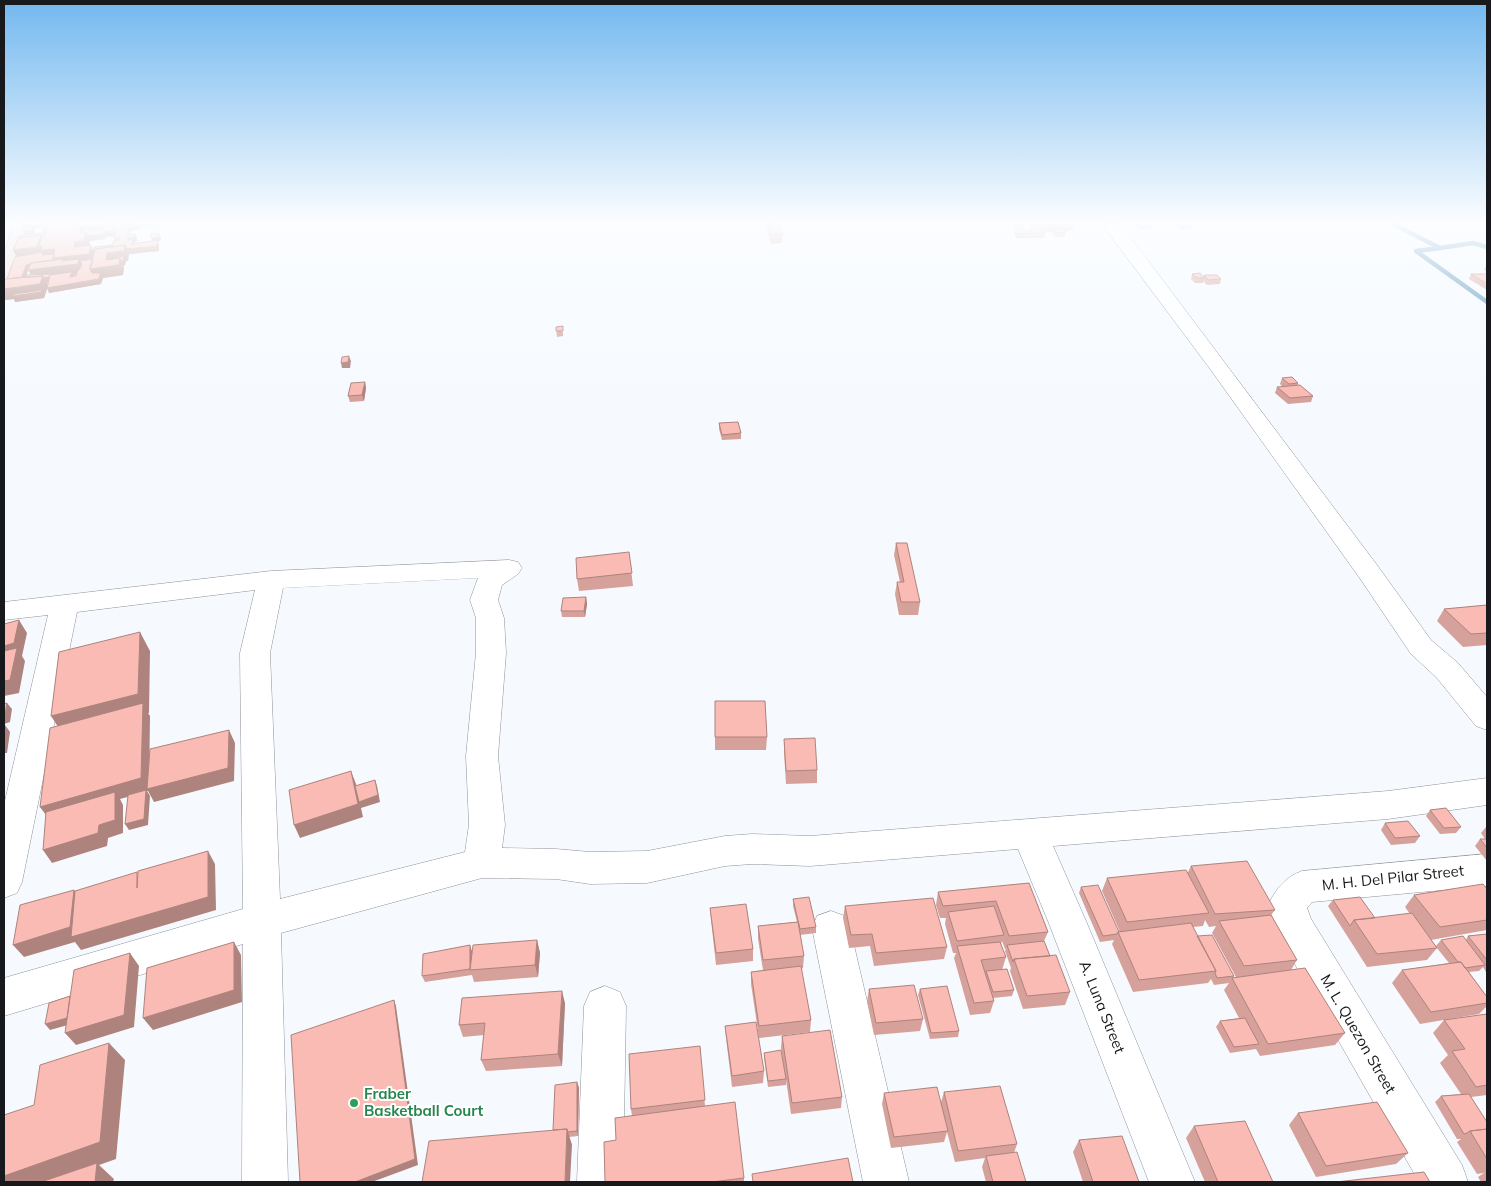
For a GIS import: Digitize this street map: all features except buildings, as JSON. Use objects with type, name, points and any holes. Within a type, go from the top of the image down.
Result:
[{"type":"street","points":[[1154,279],[1421,647],[1447,670],[1487,718]]},
{"type":"street","points":[[4,611],[271,580],[509,568],[490,580],[484,600],[490,618],[491,653],[482,756],[486,825],[482,863]]},
{"type":"street","points":[[265,1182],[262,922],[255,652],[271,580]]},
{"type":"street","points":[[4,882],[65,604]]},
{"type":"street","points":[[4,997],[262,922],[482,863],[556,864],[590,868],[647,867],[699,856],[752,849],[810,851],[1388,805],[1487,792]]},
{"type":"street","name":"A. Luna Street","points":[[1029,833],[1067,920],[1172,1182]]},
{"type":"street","name":"M. H. Del Pilar Street","points":[[1302,887],[1486,870]]},
{"type":"street","name":"M. L. Quezon Street","points":[[1302,887],[1287,904],[1294,926],[1445,1182]]},
{"type":"street","points":[[831,928],[886,1182]]},
{"type":"street","points":[[600,1182],[605,1006]]},
{"type":"waterway","points":[[1455,279],[1487,302]]},
{"type":"place","name":"Fraber Basketball Court","points":[[354,1103]]}]
